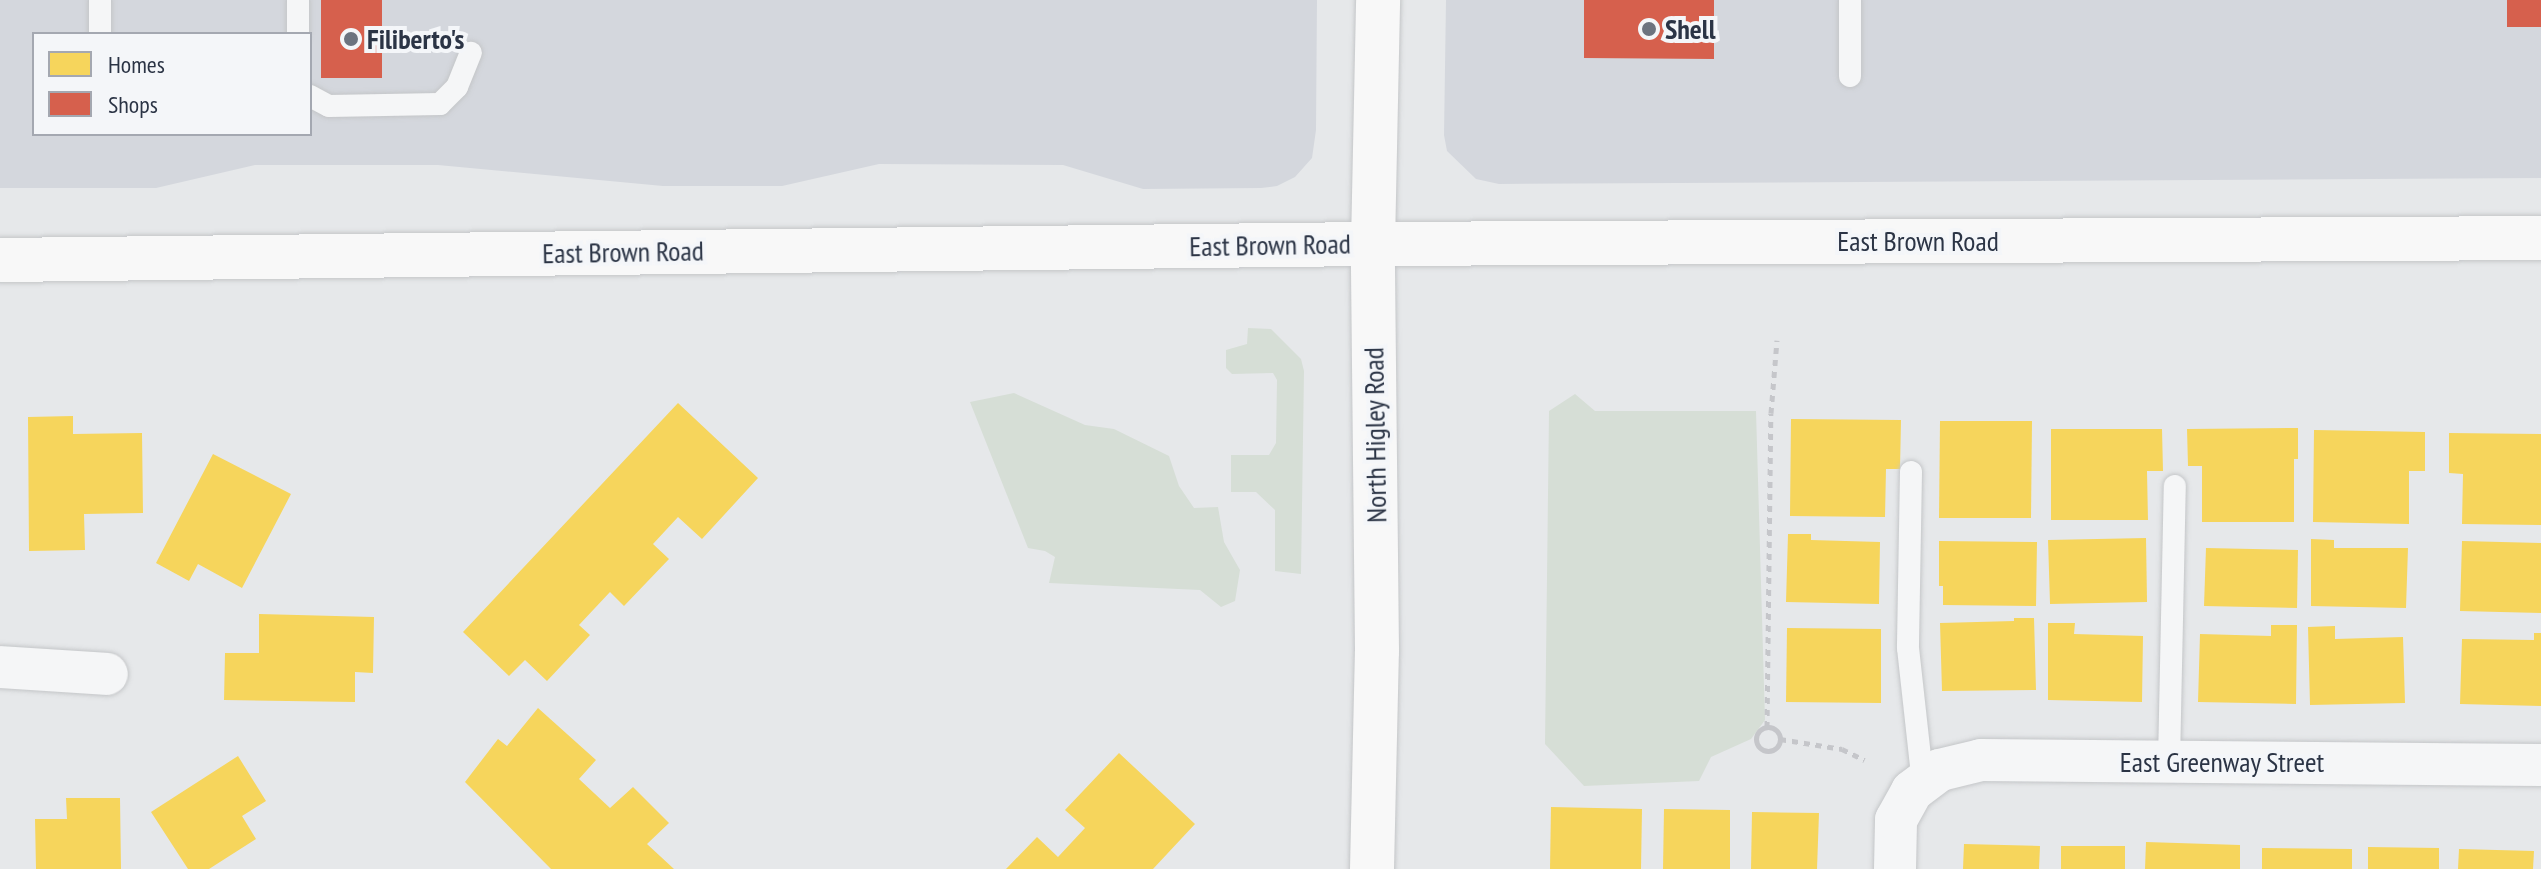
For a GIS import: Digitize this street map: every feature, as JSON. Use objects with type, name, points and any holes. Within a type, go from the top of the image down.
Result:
[{"type":"main road","name":"North Higley Road","points":[[1372,869],[1377,651],[1373,244],[1378,0]]},
{"type":"main road","name":"East Brown Road","points":[[0,260],[1373,244],[2541,238]]},
{"type":"street","points":[[0,667],[107,674]]},
{"type":"street","name":"East Greenway Street","points":[[1917,787],[1940,770],[1981,760],[2541,765]]},
{"type":"street","points":[[1895,869],[1896,820],[1917,787]]},
{"type":"lane","points":[[100,0],[100,32]]},
{"type":"lane","points":[[298,0],[298,32]]},
{"type":"lane","points":[[1850,0],[1850,76]]},
{"type":"lane","points":[[312,97],[329,106],[440,104],[457,87],[471,53]]},
{"type":"lane","points":[[1911,472],[1908,648],[1917,787]]},
{"type":"lane","points":[[2169,762],[2175,486]]},
{"type":"path","points":[[1767,727],[1771,413],[1777,340]]},
{"type":"path","points":[[1767,727],[1775,730],[1780,739]]},
{"type":"path","points":[[1767,727],[1756,735],[1758,746],[1772,751],[1780,739]]},
{"type":"path","points":[[1780,739],[1842,749],[1865,760]]},
{"type":"shaded area","points":[[0,0],[1317,0],[1316,130],[1312,158],[1295,177],[1277,186],[1143,189],[1063,165],[879,164],[782,186],[663,186],[438,165],[255,165],[156,188],[0,188]]},
{"type":"shaded area","points":[[1446,0],[2541,0],[2541,178],[1499,184],[1476,179],[1447,151],[1444,135]]},
{"type":"shaded area","points":[[1248,328],[1271,329],[1301,359],[1304,371],[1301,574],[1275,571],[1275,510],[1256,492],[1231,492],[1231,455],[1269,455],[1276,443],[1277,380],[1273,373],[1232,374],[1226,368],[1226,350],[1247,344]]},
{"type":"shaded area","points":[[1014,393],[1085,425],[1114,429],[1169,456],[1179,486],[1194,508],[1218,507],[1224,542],[1240,570],[1235,601],[1221,607],[1200,590],[1049,583],[1055,557],[1045,551],[1028,548],[970,402]]},
{"type":"shaded area","points":[[1575,394],[1595,411],[1756,411],[1765,720],[1751,739],[1711,757],[1699,781],[1584,786],[1545,744],[1549,411]]},
{"type":"building: Homes","points":[[678,403],[758,478],[702,539],[678,517],[653,544],[669,559],[624,606],[610,592],[579,625],[590,635],[547,681],[525,660],[509,676],[463,632]]},
{"type":"building: Homes","points":[[73,416],[73,434],[142,433],[143,513],[84,514],[85,550],[29,551],[28,417]]},
{"type":"building: Homes","points":[[1791,419],[1901,420],[1900,469],[1886,469],[1885,517],[1790,516]]},
{"type":"building: Homes","points":[[1940,421],[2032,421],[2031,518],[1939,518]]},
{"type":"building: Homes","points":[[2298,428],[2298,459],[2294,459],[2294,522],[2202,522],[2202,466],[2188,466],[2187,429]]},
{"type":"building: Homes","points":[[2051,429],[2162,429],[2163,471],[2147,471],[2148,520],[2051,520]]},
{"type":"building: Homes","points":[[2314,430],[2425,432],[2425,471],[2409,471],[2409,524],[2313,522]]},
{"type":"building: Homes","points":[[2449,433],[2541,434],[2541,525],[2462,524],[2463,474],[2449,473]]},
{"type":"building: Homes","points":[[213,454],[291,494],[242,588],[198,564],[189,581],[156,563]]},
{"type":"building: Homes","points":[[1788,534],[1811,534],[1811,540],[1880,542],[1879,604],[1786,602]]},
{"type":"building: Homes","points":[[2146,538],[2147,602],[2050,604],[2048,540]]},
{"type":"building: Homes","points":[[2311,539],[2334,540],[2334,548],[2408,548],[2406,608],[2311,606]]},
{"type":"building: Homes","points":[[1939,541],[2037,542],[2036,606],[1943,605],[1943,586],[1939,586]]},
{"type":"building: Homes","points":[[2462,541],[2541,543],[2541,613],[2460,611]]},
{"type":"building: Homes","points":[[2206,548],[2298,550],[2297,608],[2204,606]]},
{"type":"building: Homes","points":[[259,614],[374,617],[373,673],[355,672],[355,702],[224,700],[225,653],[259,653]]},
{"type":"building: Homes","points":[[2014,618],[2034,618],[2036,690],[1942,691],[1940,623],[2014,621]]},
{"type":"building: Homes","points":[[2048,623],[2075,623],[2074,634],[2143,636],[2142,702],[2048,700]]},
{"type":"building: Homes","points":[[2271,625],[2297,625],[2296,704],[2198,702],[2200,634],[2271,636]]},
{"type":"building: Homes","points":[[2335,626],[2335,639],[2403,637],[2405,703],[2310,705],[2308,627]]},
{"type":"building: Homes","points":[[1787,628],[1881,629],[1881,703],[1786,702]]},
{"type":"building: Homes","points":[[2534,633],[2541,633],[2541,706],[2460,704],[2462,639],[2534,640]]},
{"type":"building: Homes","points":[[538,708],[596,760],[579,779],[610,808],[633,787],[669,823],[647,844],[674,869],[551,869],[465,782],[498,739],[507,746]]},
{"type":"building: Homes","points":[[1119,753],[1195,824],[1153,869],[1006,869],[1037,837],[1058,857],[1085,828],[1065,810]]},
{"type":"building: Homes","points":[[238,756],[266,801],[242,816],[256,839],[209,869],[188,869],[151,812]]},
{"type":"building: Homes","points":[[66,798],[120,798],[121,869],[36,869],[35,819],[67,819]]},
{"type":"building: Homes","points":[[1551,807],[1642,809],[1641,869],[1550,869]]},
{"type":"building: Homes","points":[[1664,809],[1730,810],[1730,869],[1663,869]]},
{"type":"building: Homes","points":[[1752,812],[1819,813],[1817,869],[1751,869]]},
{"type":"building: Homes","points":[[2146,842],[2240,845],[2240,869],[2145,869]]},
{"type":"building: Homes","points":[[1964,844],[2040,846],[2039,869],[1963,869]]},
{"type":"building: Homes","points":[[2061,846],[2125,846],[2125,869],[2061,869]]},
{"type":"building: Homes","points":[[2368,847],[2439,848],[2439,869],[2368,869]]},
{"type":"building: Homes","points":[[2262,848],[2352,849],[2352,869],[2262,869]]},
{"type":"building: Homes","points":[[2459,849],[2534,851],[2533,869],[2458,869]]},
{"type":"building: Shops","name":"Filiberto's","points":[[321,0],[382,0],[382,78],[321,78]]},
{"type":"building: Shops","name":"Shell","points":[[1584,0],[1714,0],[1714,59],[1584,58]]},
{"type":"building: Shops","points":[[2507,0],[2541,0],[2541,27],[2507,27]]},
{"type":"place","name":"Shell","points":[[1649,29]]},
{"type":"place","name":"Filiberto's","points":[[351,39]]}]
